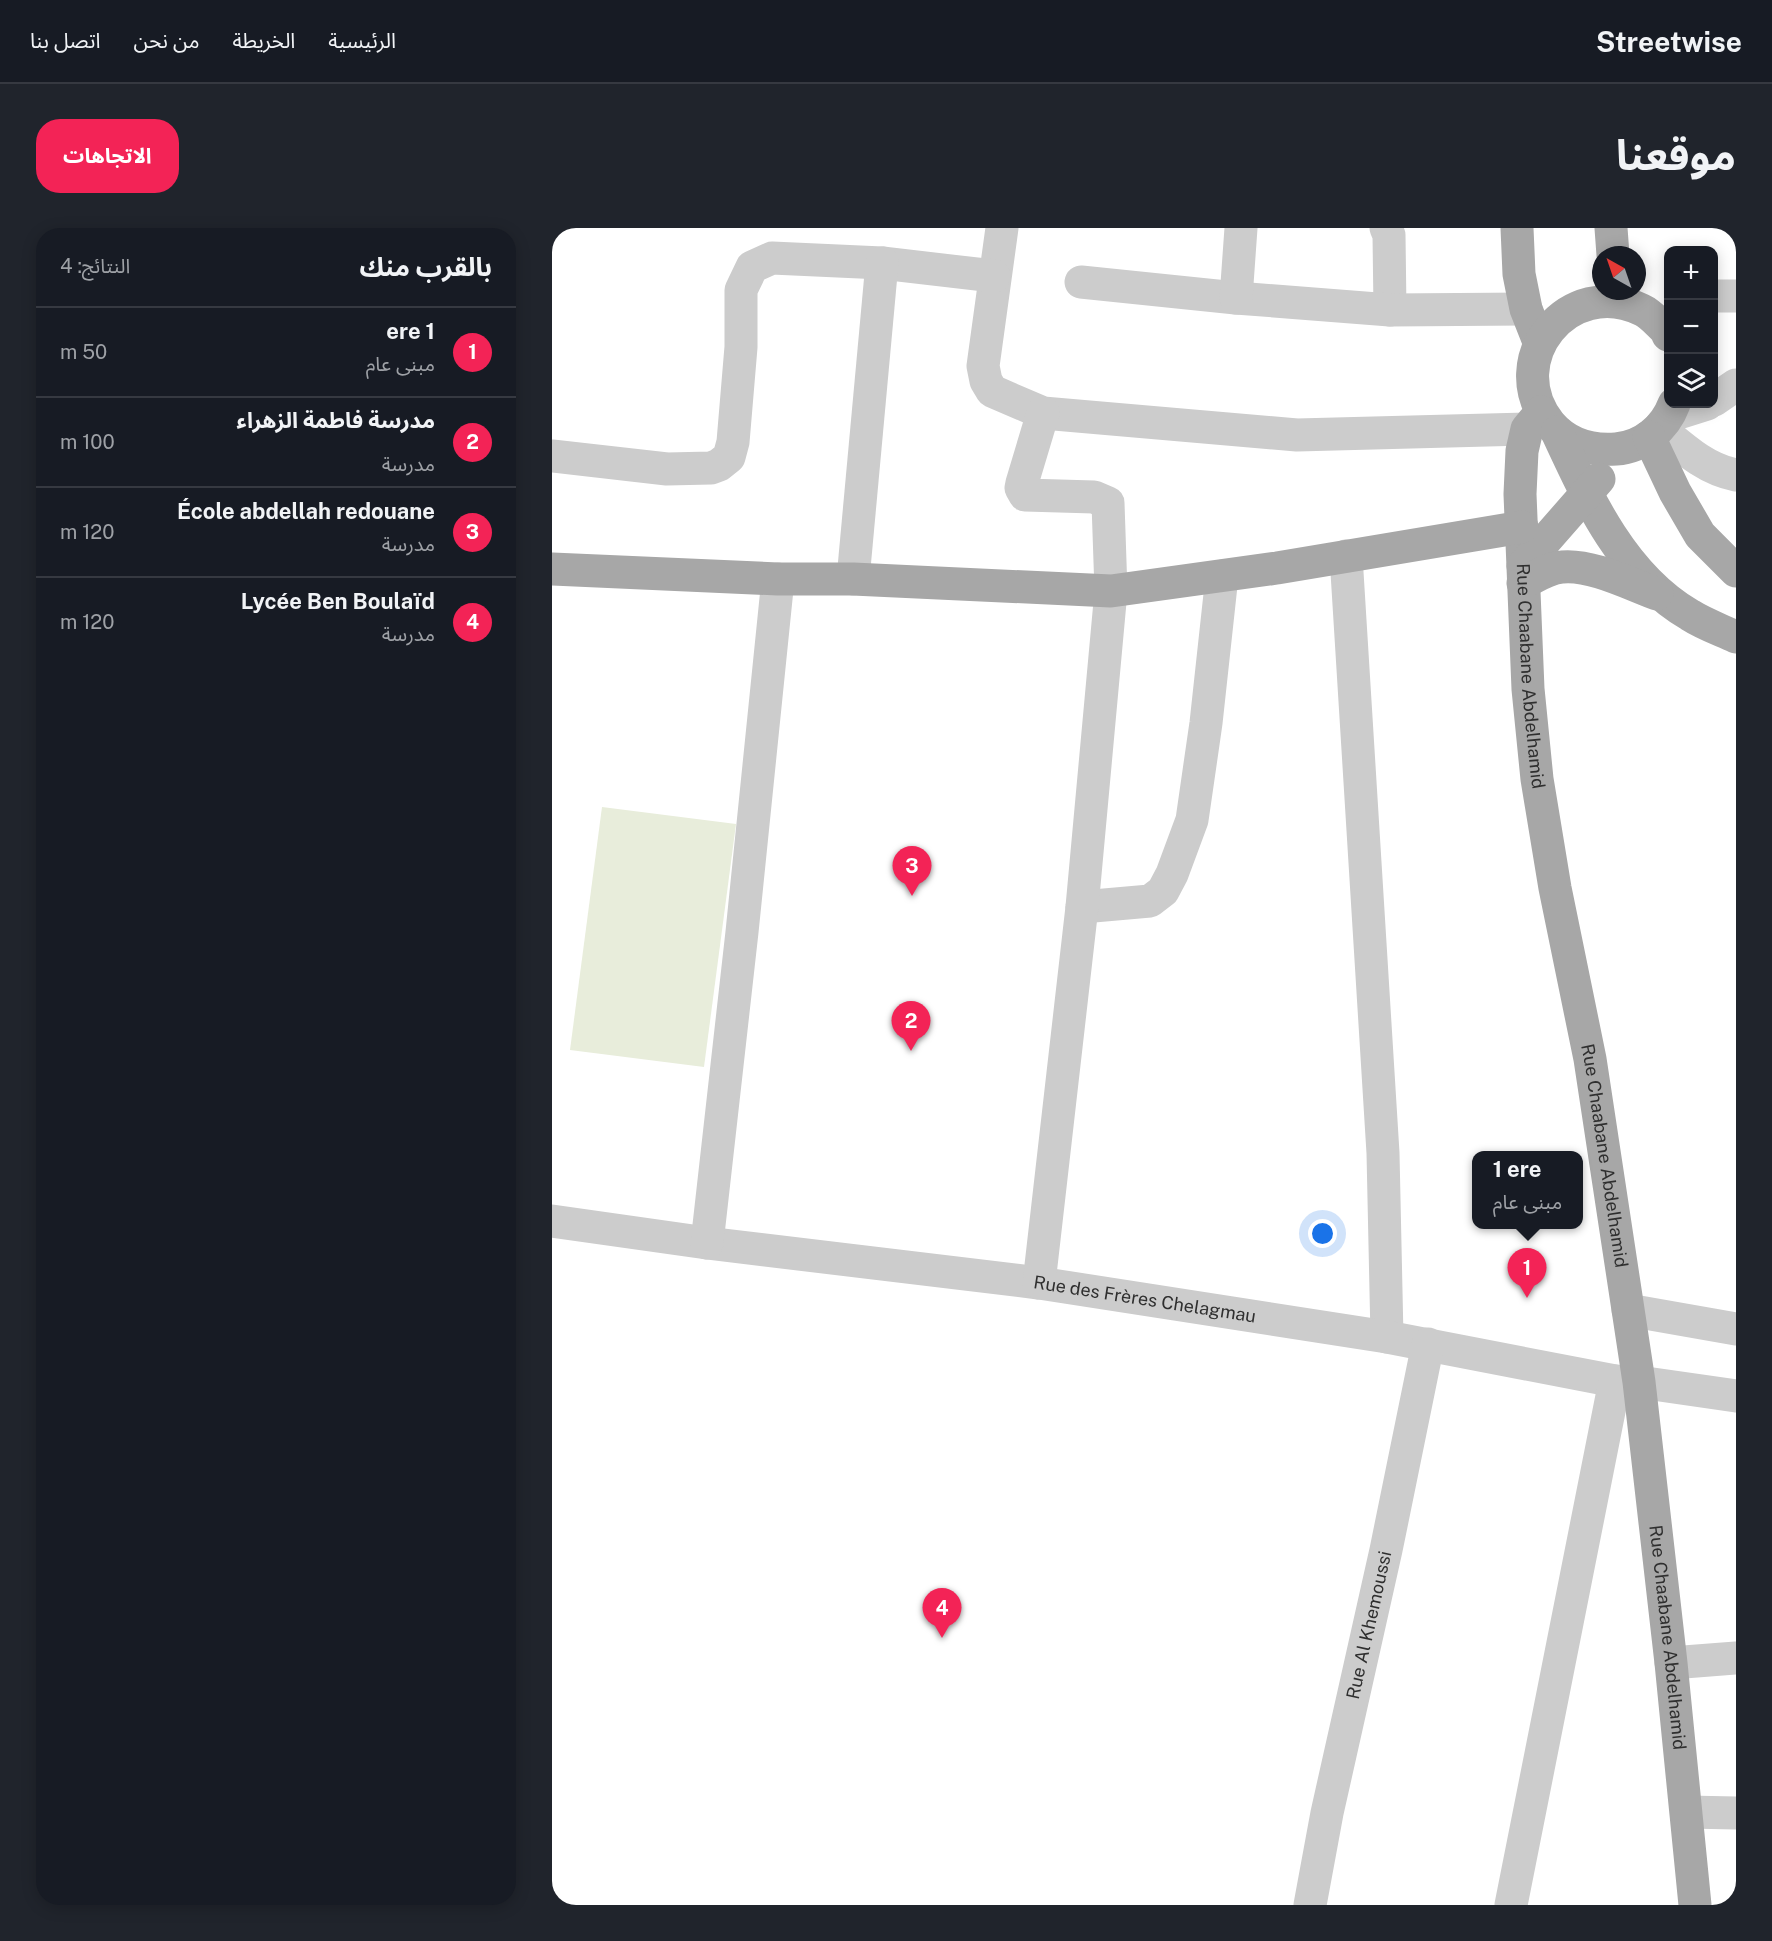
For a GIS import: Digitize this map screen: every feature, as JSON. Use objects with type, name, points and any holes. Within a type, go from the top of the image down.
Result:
[{"type":"main road","points":[[1517,228],[1519,274],[1526,309],[1539,342]]},
{"type":"main road","points":[[1611,228],[1612,246]]},
{"type":"main road","points":[[1664,328],[1637,301],[1586,303],[1559,318],[1539,342],[1532,365],[1533,390],[1542,425],[1626,556],[1645,579],[1689,615],[1736,637]]},
{"type":"main road","points":[[1542,425],[1577,444],[1600,450],[1655,427]]},
{"type":"main road","name":"Rue Chaabane Abdelhamid","points":[[1542,425],[1522,451],[1520,494],[1528,689],[1537,779],[1555,888],[1590,1059],[1628,1310],[1627,1381],[1671,1663],[1695,1905]]},
{"type":"main road","points":[[1523,575],[1586,495],[1655,427]]},
{"type":"main road","points":[[1655,427],[1675,492],[1700,535],[1736,571]]},
{"type":"main road","points":[[552,569],[778,579],[853,579],[1111,591],[1222,576],[1522,527]]},
{"type":"main road","points":[[1523,575],[1560,567],[1576,567],[1595,571],[1667,598]]},
{"type":"street","points":[[1002,228],[983,366],[986,381],[992,391],[1043,413],[1297,435],[1542,425]]},
{"type":"street","points":[[1236,298],[1241,228]]},
{"type":"street","points":[[1386,228],[1389,235],[1390,310]]},
{"type":"street","points":[[552,456],[667,469],[711,468],[720,465],[729,457],[733,442],[741,347],[741,290],[752,267],[771,258],[882,263],[994,276]]},
{"type":"street","points":[[853,579],[882,263]]},
{"type":"street","points":[[1081,282],[1236,298],[1390,310],[1526,309]]},
{"type":"street","points":[[1718,296],[1736,296]]},
{"type":"street","points":[[1718,397],[1736,386]]},
{"type":"street","points":[[1698,408],[1655,427],[1700,462],[1724,473],[1736,475]]},
{"type":"street","points":[[1039,1283],[1082,907],[1111,591],[1108,503],[1094,497],[1025,495],[1022,492],[1022,483],[1043,413]]},
{"type":"street","points":[[1346,556],[1383,1153],[1387,1337]]},
{"type":"street","points":[[1082,907],[1150,901],[1163,891],[1172,874],[1192,820],[1206,723],[1222,576]]},
{"type":"street","points":[[707,1243],[778,579]]},
{"type":"street","name":"Rue des Frères Chelagmau","points":[[552,1221],[707,1243],[1039,1283],[1387,1337],[1627,1381],[1736,1396]]},
{"type":"street","points":[[1628,1310],[1736,1329]]},
{"type":"street","name":"Rue Al Khemoussi","points":[[1310,1905],[1428,1344]]},
{"type":"street","points":[[1511,1905],[1627,1381]]},
{"type":"street","points":[[1671,1663],[1736,1658]]},
{"type":"street","points":[[1687,1812],[1736,1813]]},
{"type":"green space","points":[[602,807],[736,824],[704,1067],[570,1050]]},
{"type":"place","name":"École abdellah redouane","points":[[912,896]]},
{"type":"place","name":"مدرسة فاطمة الزهراء","points":[[911,1051]]},
{"type":"place","name":"1 ere","points":[[1527,1298]]},
{"type":"place","name":"Lycée Ben Boulaïd","points":[[942,1638]]}]
